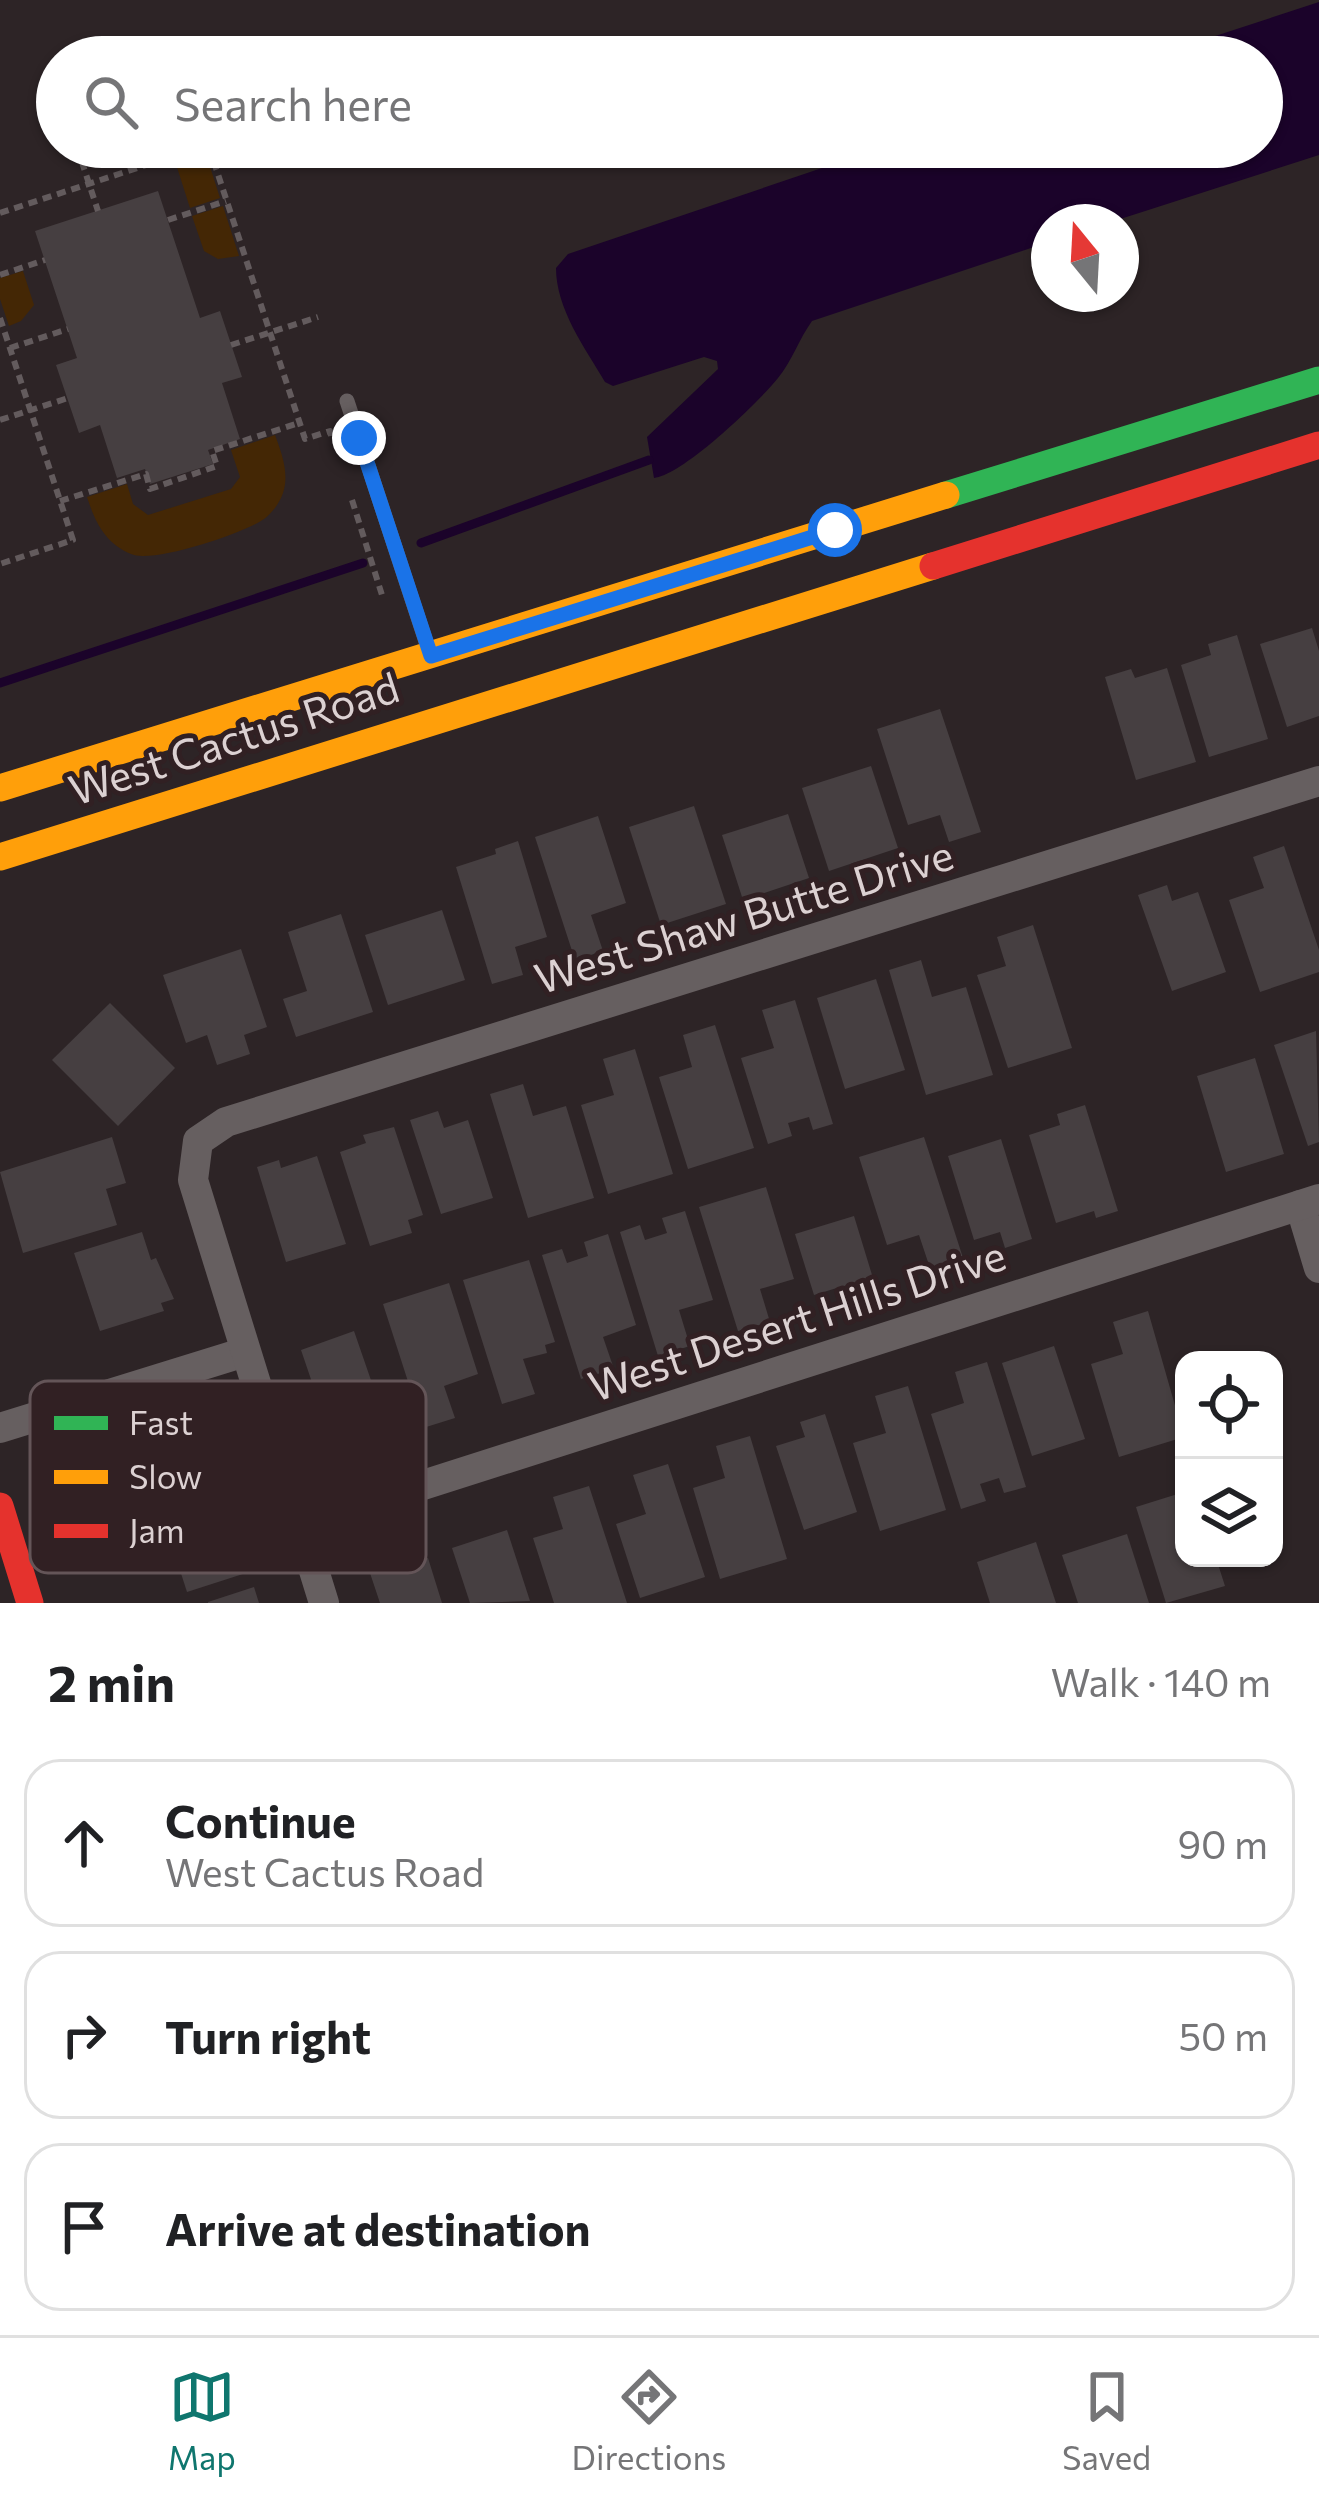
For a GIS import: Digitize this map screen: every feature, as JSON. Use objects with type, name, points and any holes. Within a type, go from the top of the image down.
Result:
[{"type":"main road","name":"West Cactus Road","points":[[0,788],[1319,380]]},
{"type":"main road","name":"West Cactus Road","points":[[0,857],[1319,445]]},
{"type":"main road","points":[[0,1506],[30,1603]]},
{"type":"street","name":"West Shaw Butte Drive","points":[[245,1352],[193,1180],[197,1141],[226,1122],[1319,781]]},
{"type":"street","points":[[1309,1202],[1319,1268]]},
{"type":"street","name":"West Desert Hills Drive","points":[[426,1484],[1309,1202]]},
{"type":"street","points":[[152,1381],[245,1352],[254,1381]]},
{"type":"street","points":[[0,1428],[30,1419]]},
{"type":"street","points":[[315,1573],[324,1603]]},
{"type":"lane","points":[[346,401],[431,656]]},
{"type":"path","points":[[84,168],[98,211]]},
{"type":"path","points":[[0,213],[137,168]]},
{"type":"path","points":[[213,168],[305,439],[330,431],[336,452]]},
{"type":"path","points":[[168,220],[226,201]]},
{"type":"path","points":[[0,275],[45,260]]},
{"type":"path","points":[[231,345],[318,317]]},
{"type":"path","points":[[0,318],[73,540],[0,564]]},
{"type":"path","points":[[10,348],[68,328]]},
{"type":"path","points":[[0,420],[68,398]]},
{"type":"path","points":[[60,501],[146,474],[151,489],[217,466],[212,451],[299,423]]},
{"type":"path","points":[[349,492],[382,595]]},
{"type":"shaded area","points":[[1319,2],[1319,155],[1283,167],[1283,36],[1215,36]]},
{"type":"shaded area","points":[[177,168],[210,168],[220,198],[190,208]]},
{"type":"shaded area","points":[[822,168],[1279,168],[1139,213],[1139,204],[1031,204],[1031,248],[812,321],[783,371],[754,404],[701,452],[654,478],[647,437],[718,369],[717,361],[704,357],[613,386],[605,382],[573,328],[556,268],[568,254]]},
{"type":"shaded area","points":[[223,206],[239,256],[218,259],[204,251],[192,216]]},
{"type":"shaded area","points":[[23,271],[34,305],[21,321],[9,326],[0,299],[0,278]]},
{"type":"shaded area","points":[[275,435],[285,482],[279,501],[264,519],[198,546],[158,555],[131,554],[102,531],[87,497],[127,484],[133,504],[148,515],[231,489],[240,477],[231,450]]},
{"type":"building","points":[[158,191],[200,318],[220,311],[242,377],[222,383],[240,439],[208,450],[213,464],[150,484],[145,469],[117,478],[100,425],[79,433],[56,365],[77,358],[35,231]]},
{"type":"building","points":[[1312,628],[1319,651],[1319,716],[1287,727],[1260,644]]},
{"type":"building","points":[[1237,635],[1268,739],[1209,757],[1181,665],[1211,655],[1208,644]]},
{"type":"building","points":[[1167,668],[1196,762],[1136,780],[1105,677],[1131,669],[1135,678]]},
{"type":"building","points":[[940,709],[981,832],[949,842],[940,815],[908,825],[877,729]]},
{"type":"building","points":[[871,766],[898,848],[829,871],[802,788]]},
{"type":"building","points":[[694,806],[726,904],[661,925],[629,827]]},
{"type":"building","points":[[788,814],[809,878],[743,900],[722,835]]},
{"type":"building","points":[[598,816],[626,903],[591,915],[603,951],[575,960],[535,837]]},
{"type":"building","points":[[518,841],[547,937],[515,947],[523,975],[492,984],[456,867]]},
{"type":"building","points":[[1284,846],[1319,950],[1319,972],[1260,992],[1229,900],[1264,888],[1253,857]]},
{"type":"building","points":[[1167,885],[1172,901],[1198,892],[1226,972],[1172,991],[1138,895]]},
{"type":"building","points":[[442,910],[465,980],[388,1005],[365,935]]},
{"type":"building","points":[[341,914],[373,1012],[296,1037],[283,999],[307,991],[288,932]]},
{"type":"building","points":[[1033,925],[1072,1048],[1008,1068],[977,975],[1006,966],[997,937]]},
{"type":"building","points":[[241,949],[267,1027],[244,1035],[250,1054],[217,1065],[207,1035],[186,1043],[163,975]]},
{"type":"building","points":[[921,960],[932,997],[966,987],[993,1075],[926,1095],[889,970]]},
{"type":"building","points":[[876,979],[905,1070],[845,1089],[817,998]]},
{"type":"building","points":[[795,1000],[833,1124],[813,1130],[809,1117],[788,1123],[792,1136],[768,1144],[741,1058],[774,1048],[762,1010]]},
{"type":"building","points":[[110,1003],[175,1068],[118,1126],[52,1060]]},
{"type":"building","points":[[715,1025],[754,1148],[688,1169],[659,1077],[692,1067],[683,1035]]},
{"type":"building","points":[[1316,1031],[1319,1142],[1308,1146],[1274,1045]]},
{"type":"building","points":[[635,1049],[673,1174],[608,1194],[581,1105],[614,1095],[603,1059]]},
{"type":"building","points":[[1255,1058],[1284,1154],[1226,1172],[1197,1076]]},
{"type":"building","points":[[523,1084],[533,1116],[566,1106],[594,1198],[528,1218],[490,1094]]},
{"type":"building","points":[[1085,1105],[1118,1211],[1096,1218],[1094,1211],[1056,1223],[1029,1135],[1060,1125],[1057,1114]]},
{"type":"building","points":[[438,1111],[444,1128],[468,1120],[493,1198],[441,1214],[410,1120]]},
{"type":"building","points":[[394,1127],[423,1215],[408,1220],[412,1233],[370,1246],[340,1152],[366,1143],[363,1135]]},
{"type":"building","points":[[112,1137],[126,1183],[106,1189],[117,1225],[23,1253],[0,1172]]},
{"type":"building","points":[[924,1137],[964,1261],[931,1271],[919,1235],[887,1245],[859,1157]]},
{"type":"building","points":[[1001,1139],[1032,1239],[1005,1248],[1000,1232],[974,1240],[948,1156]]},
{"type":"building","points":[[317,1156],[346,1244],[286,1262],[257,1167],[279,1160],[281,1168]]},
{"type":"building","points":[[766,1187],[794,1279],[760,1289],[770,1322],[738,1331],[699,1207]]},
{"type":"building","points":[[685,1211],[713,1300],[679,1310],[690,1346],[658,1356],[620,1232],[640,1225],[645,1240],[667,1233],[662,1218]]},
{"type":"building","points":[[854,1216],[876,1288],[843,1298],[840,1287],[814,1295],[795,1234]]},
{"type":"building","points":[[142,1232],[151,1260],[156,1258],[174,1299],[161,1303],[164,1311],[100,1331],[74,1253]]},
{"type":"building","points":[[608,1234],[636,1325],[603,1337],[614,1369],[581,1379],[542,1255],[562,1249],[567,1263],[588,1256],[584,1242]]},
{"type":"building","points":[[529,1260],[555,1342],[545,1345],[547,1353],[523,1359],[535,1394],[502,1404],[463,1280]]},
{"type":"building","points":[[449,1283],[478,1374],[444,1386],[455,1418],[426,1427],[426,1381],[408,1381],[383,1304]]},
{"type":"building","points":[[1148,1311],[1175,1406],[1175,1440],[1119,1457],[1091,1364],[1123,1354],[1113,1322]]},
{"type":"building","points":[[354,1331],[371,1381],[312,1381],[301,1350]]},
{"type":"building","points":[[1054,1346],[1085,1439],[1032,1456],[1002,1363]]},
{"type":"building","points":[[987,1362],[1026,1487],[1004,1493],[999,1478],[980,1484],[986,1501],[961,1509],[931,1414],[964,1403],[955,1372]]},
{"type":"building","points":[[908,1386],[946,1510],[880,1531],[853,1443],[886,1433],[875,1396]]},
{"type":"building","points":[[825,1414],[857,1512],[804,1530],[776,1446],[805,1437],[800,1422]]},
{"type":"building","points":[[750,1436],[787,1559],[720,1579],[693,1488],[725,1478],[716,1446]]},
{"type":"building","points":[[668,1464],[705,1577],[640,1598],[616,1524],[646,1514],[633,1475]]},
{"type":"building","points":[[589,1486],[627,1603],[554,1603],[533,1538],[563,1529],[553,1497]]},
{"type":"building","points":[[1175,1495],[1175,1567],[1219,1567],[1225,1586],[1166,1603],[1136,1507]]},
{"type":"building","points":[[507,1530],[530,1601],[470,1603],[452,1548]]},
{"type":"building","points":[[1127,1534],[1149,1603],[1078,1603],[1062,1555]]},
{"type":"building","points":[[1036,1542],[1056,1603],[990,1603],[977,1562]]},
{"type":"building","points":[[428,1558],[442,1603],[380,1603],[370,1573],[426,1573]]},
{"type":"building","points":[[181,1573],[246,1573],[187,1592]]},
{"type":"building","points":[[254,1587],[259,1603],[208,1603],[208,1602]]},
{"type":"waterway","points":[[421,543],[649,460]]},
{"type":"waterway","points":[[0,683],[363,563]]},
{"type":"traffic: fast","points":[[946,495],[1319,380]]},
{"type":"traffic: slow","points":[[0,788],[946,495]]},
{"type":"traffic: slow","points":[[0,857],[933,566]]},
{"type":"traffic: jam","points":[[933,566],[1319,445]]},
{"type":"traffic: jam","points":[[0,1506],[30,1603]]},
{"type":"route","points":[[359,438],[431,656],[835,530]]}]
